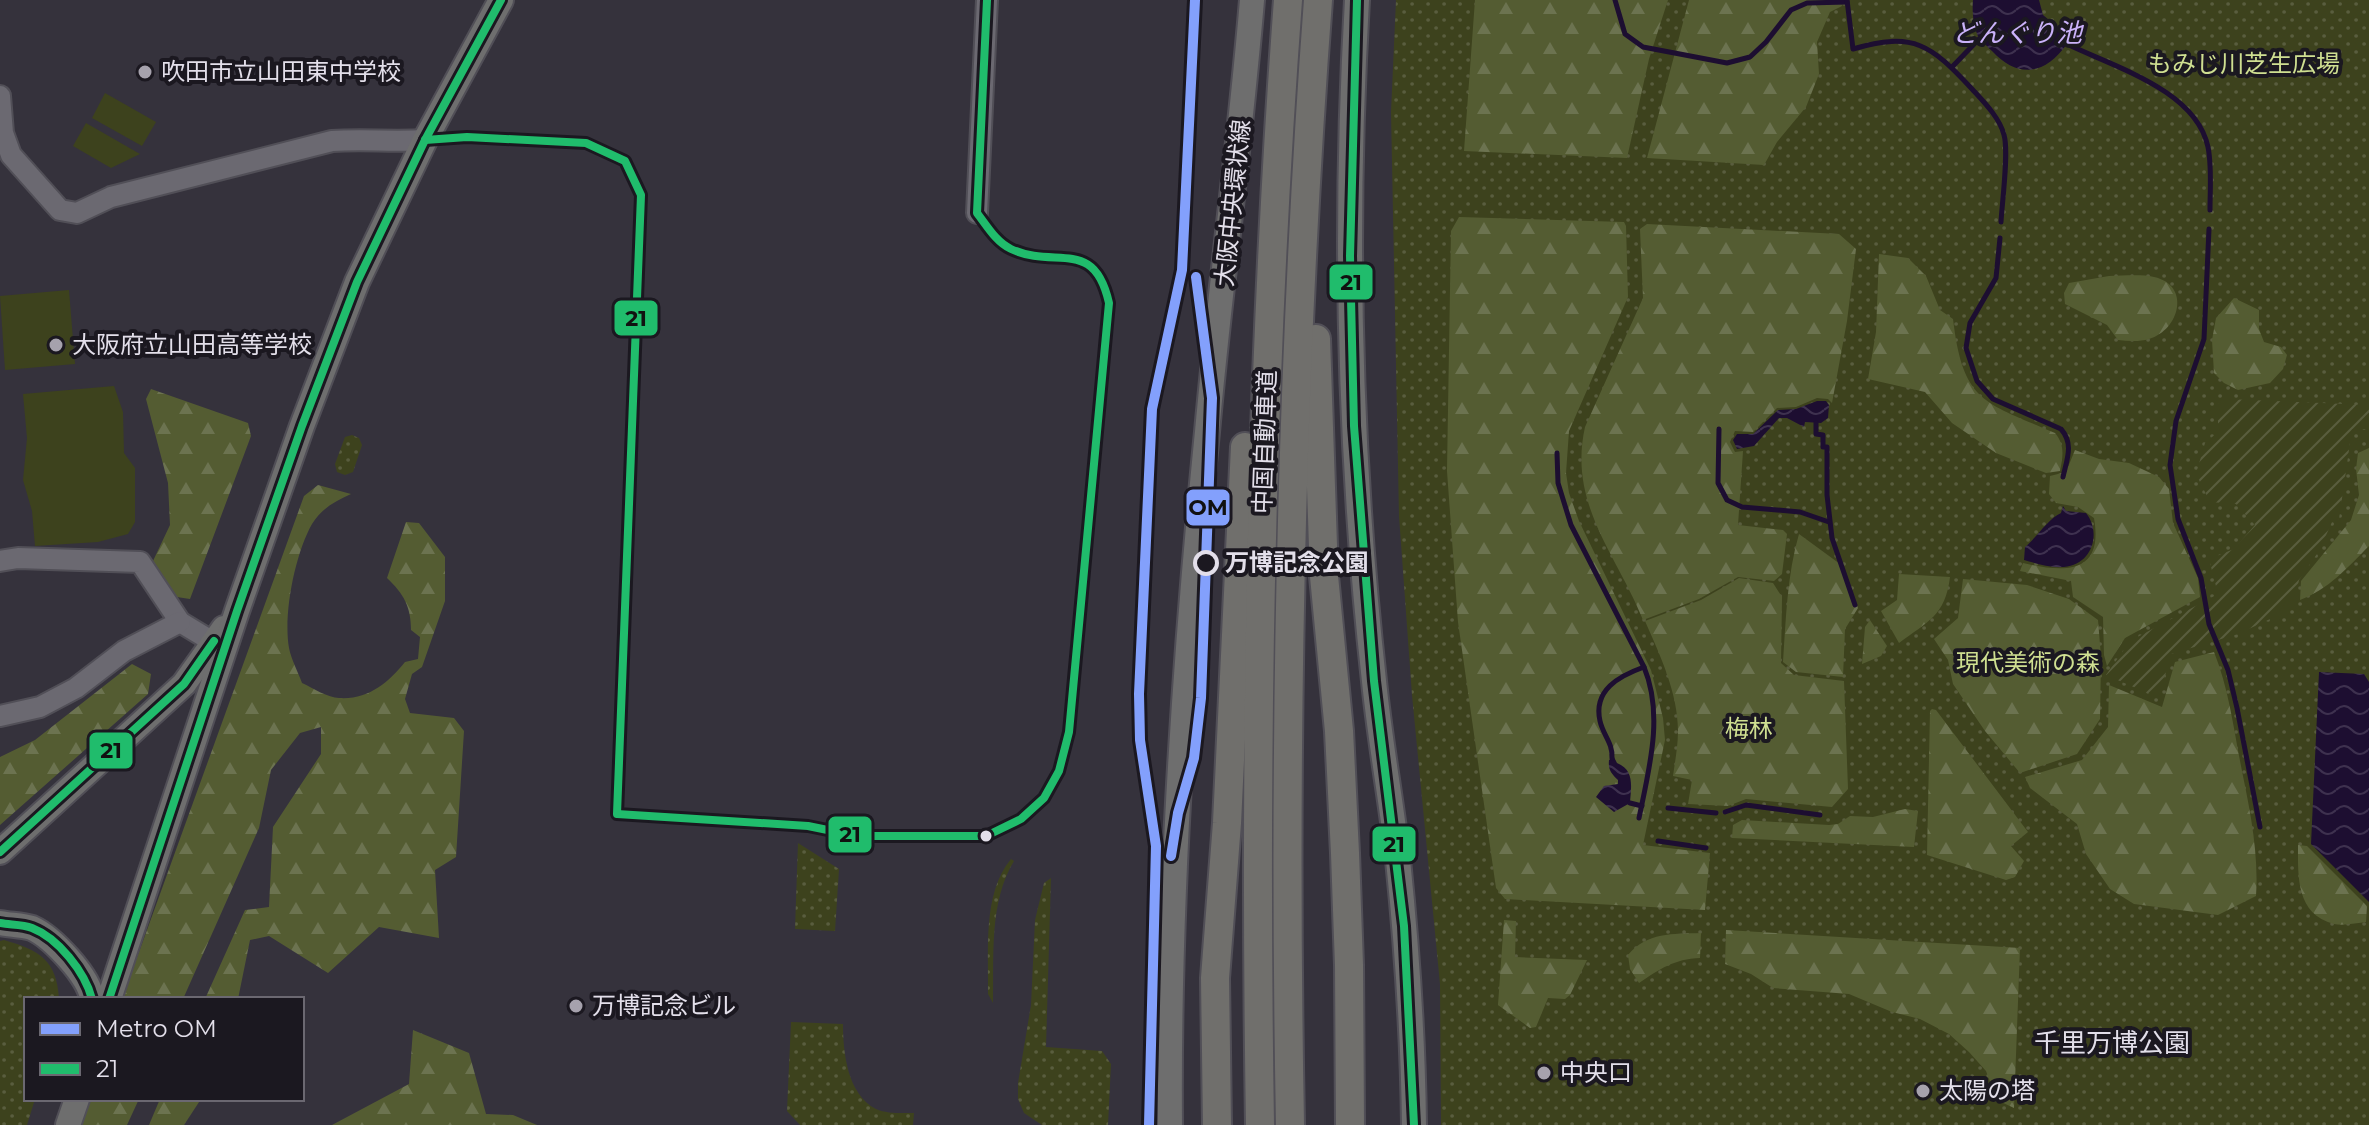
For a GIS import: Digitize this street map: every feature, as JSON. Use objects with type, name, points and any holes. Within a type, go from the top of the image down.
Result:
[{"type":"highway","name":"中国自動車道","points":[[1260,1125],[1257,811],[1263,462],[1288,0]]},
{"type":"highway","name":"中国自動車道","points":[[1290,1125],[1286,916],[1288,681],[1297,379],[1318,0]]},
{"type":"highway","points":[[1316,30],[1320,85],[1316,323],[1318,451],[1345,853],[1350,1125]]},
{"type":"highway","points":[[1217,1125],[1215,978],[1227,823],[1248,389],[1270,150],[1285,38]]},
{"type":"main road","points":[[110,997],[237,611],[357,282],[425,140],[501,0]]},
{"type":"main road","points":[[1239,0],[1244,97]]},
{"type":"main road","name":"大阪中央環状線","points":[[1170,1125],[1169,1044],[1180,760],[1207,431],[1252,0]]},
{"type":"main road","points":[[1357,0],[1349,263],[1357,479],[1374,681],[1402,910],[1411,1028],[1414,1125]]},
{"type":"main road","points":[[0,852],[184,684],[237,611]]},
{"type":"main road","points":[[0,923],[32,929],[65,954],[84,977],[92,997]]},
{"type":"main road","points":[[68,1125],[76,1101]]},
{"type":"street","points":[[977,213],[987,0]]},
{"type":"street","points":[[0,96],[3,133],[11,155],[60,210],[77,213],[111,197],[332,141],[425,140]]},
{"type":"street","points":[[0,561],[18,558],[140,562],[180,622],[213,642]]},
{"type":"street","points":[[0,716],[40,707],[76,688],[124,651],[180,622]]},
{"type":"green space","name":"万博記念公園","points":[[1396,0],[2369,0],[2369,1125],[1441,1125],[1440,984],[1412,695],[1399,516],[1391,112]]},
{"type":"green space","points":[[1475,0],[1668,0],[1649,59],[1627,158],[1464,151]]},
{"type":"green space","points":[[1689,0],[1841,0],[1842,6],[1830,12],[1817,42],[1819,74],[1806,107],[1777,142],[1764,165],[1647,158]]},
{"type":"green space","points":[[105,93],[156,122],[142,146],[92,118]]},
{"type":"green space","points":[[86,123],[140,154],[111,168],[73,146]]},
{"type":"green space","points":[[1459,217],[1624,222],[1626,226],[1628,297],[1569,431],[1566,473],[1579,521],[1651,670],[1663,718],[1665,740],[1643,845],[1710,853],[1705,910],[1505,899],[1496,888],[1458,622],[1447,471],[1451,231]]},
{"type":"green space","points":[[1647,224],[1839,234],[1856,249],[1832,403],[1828,399],[1817,398],[1796,407],[1777,408],[1753,432],[1735,431],[1730,442],[1735,452],[1743,451],[1738,525],[1783,530],[1787,534],[1782,574],[1774,581],[1738,577],[1699,599],[1643,620],[1589,504],[1583,480],[1582,455],[1585,427],[1643,298],[1640,229]]},
{"type":"green space","points":[[1879,254],[1908,258],[1926,276],[1940,310],[1953,319],[1957,347],[1971,384],[1994,405],[2055,433],[2062,451],[2060,471],[2046,473],[1996,453],[1952,423],[1925,392],[1868,379],[1876,332]]},
{"type":"green space","points":[[2109,276],[2149,276],[2166,282],[2177,298],[2174,318],[2168,327],[2149,339],[2118,340],[2107,325],[2065,304],[2064,293],[2069,283]]},
{"type":"green space","points":[[69,290],[75,364],[5,370],[0,296]]},
{"type":"green space","points":[[2234,298],[2259,310],[2259,329],[2264,342],[2281,347],[2287,355],[2283,369],[2270,383],[2238,390],[2214,373],[2212,340],[2216,318]]},
{"type":"green space","points":[[114,386],[123,412],[124,453],[135,468],[135,522],[128,534],[98,542],[35,546],[32,511],[23,480],[27,438],[23,394]]},
{"type":"green space","points":[[151,389],[248,423],[251,436],[190,599],[177,597],[153,561],[170,525],[168,483],[146,399]]},
{"type":"green space","points":[[2226,399],[2369,405],[2369,429],[2352,429],[2339,519],[2332,522],[2319,551],[2299,580],[2295,601],[2283,613],[2238,634],[2171,654],[2159,698],[2106,675],[2130,641],[2218,594],[2209,559],[2234,549],[2255,525],[2236,504],[2210,502],[2196,474],[2205,443],[2218,432],[2218,404]]},
{"type":"green space","points":[[352,435],[359,438],[362,445],[353,472],[345,475],[337,472],[335,464],[345,437]]},
{"type":"green space","points":[[2369,448],[2369,546],[2329,584],[2300,600],[2301,581],[2351,520],[2359,495],[2358,453]]},
{"type":"green space","points":[[2075,450],[2099,459],[2129,463],[2159,477],[2169,489],[2173,523],[2198,578],[2200,597],[2125,638],[2107,666],[2103,617],[2073,597],[2071,581],[2020,571],[2023,563],[2053,568],[2078,565],[2093,550],[2096,536],[2094,518],[2078,507],[2056,503],[2049,494],[2050,476],[2066,472]]},
{"type":"green space","points":[[318,485],[351,494],[329,506],[312,524],[300,551],[289,602],[290,652],[302,683],[325,695],[349,698],[368,693],[392,677],[405,662],[418,659],[420,637],[411,630],[410,614],[402,595],[387,578],[406,522],[419,523],[445,557],[445,601],[422,667],[412,674],[405,699],[410,713],[454,718],[464,731],[456,857],[435,870],[439,938],[379,927],[328,973],[269,936],[250,940],[238,997],[206,997],[245,910],[269,907],[273,827],[321,754],[321,727],[300,733],[271,770],[259,828],[184,997],[123,997],[304,496]]},
{"type":"green space","points":[[1799,534],[1840,564],[1858,608],[1845,629],[1843,677],[1796,672],[1783,662],[1789,581]]},
{"type":"green space","points":[[1899,574],[1950,577],[1944,601],[1934,616],[1899,643],[1881,611],[1897,600]]},
{"type":"green space","name":"梅林","points":[[1739,578],[1773,583],[1782,597],[1781,663],[1794,675],[1844,681],[1848,789],[1832,807],[1746,799],[1728,806],[1688,804],[1692,780],[1673,776],[1678,737],[1675,703],[1667,674],[1645,621],[1701,600]]},
{"type":"green space","name":"現代美術の森","points":[[1963,579],[2027,585],[2069,599],[2098,620],[2100,719],[2077,754],[2020,773],[1985,731],[1953,684],[1948,660],[1934,639],[1958,618]]},
{"type":"green space","points":[[1870,620],[1887,646],[1881,656],[1862,664],[1865,627]]},
{"type":"green space","points":[[2214,652],[2230,706],[2250,811],[2255,845],[2256,896],[2218,915],[2134,904],[2110,889],[2086,854],[2077,824],[2030,788],[2025,777],[2082,760],[2108,727],[2109,685],[2162,707],[2175,662]]},
{"type":"green space","points":[[132,664],[151,674],[148,694],[0,825],[0,757],[35,740]]},
{"type":"green space","points":[[1932,709],[1936,710],[2028,832],[2011,846],[2024,861],[2015,877],[2006,880],[1927,855]]},
{"type":"green space","points":[[1905,809],[1918,811],[1914,847],[1732,838],[1733,825],[1742,820],[1829,825],[1838,824],[1850,816],[1873,817]]},
{"type":"green space","points":[[798,843],[839,869],[835,931],[795,929]]},
{"type":"green space","points":[[2298,845],[2307,846],[2367,906],[2366,922],[2334,924],[2312,912],[2299,881]]},
{"type":"green space","points":[[1011,859],[1014,861],[1000,894],[997,912],[993,948],[993,1003],[988,994],[991,906],[995,889]]},
{"type":"green space","points":[[1051,878],[1046,1047],[1102,1051],[1111,1064],[1108,1125],[1042,1125],[1024,1113],[1018,1099],[1031,1005],[1035,920],[1044,883]]},
{"type":"green space","points":[[1504,920],[1516,921],[1515,957],[1587,960],[1570,995],[1565,999],[1548,998],[1536,1027],[1530,1028],[1498,1005]]},
{"type":"green space","points":[[1726,930],[2020,948],[2014,1108],[1997,1100],[1986,1071],[1969,1052],[1949,1034],[1920,1019],[1892,1012],[1849,994],[1773,988],[1751,974],[1725,964]]},
{"type":"green space","points":[[1701,933],[1700,958],[1675,963],[1639,983],[1630,969],[1628,955],[1635,947],[1661,936]]},
{"type":"green space","points":[[0,941],[27,948],[44,959],[54,975],[59,997],[24,997],[24,1101],[34,1101],[27,1125],[0,1125]]},
{"type":"green space","points":[[791,1022],[843,1024],[846,1059],[859,1093],[880,1111],[914,1113],[913,1125],[800,1125],[787,1111]]},
{"type":"green space","points":[[413,1030],[469,1053],[486,1114],[513,1115],[537,1125],[332,1125],[409,1084]]},
{"type":"green space","points":[[85,1101],[138,1101],[127,1125],[76,1125]]},
{"type":"green space","points":[[159,1101],[200,1101],[184,1125],[149,1125]]},
{"type":"water","name":"どんぐり池","points":[[1973,0],[2039,0],[2043,15],[2062,30],[2067,44],[2050,62],[2040,67],[2031,70],[2012,66],[1979,38],[1973,19]]},
{"type":"water","points":[[1826,401],[1829,405],[1828,418],[1821,423],[1805,422],[1804,427],[1787,418],[1779,418],[1754,446],[1737,449],[1733,440],[1737,434],[1753,434],[1778,410],[1796,409]]},
{"type":"water","points":[[2063,506],[2066,511],[2086,513],[2091,521],[2092,547],[2082,561],[2064,567],[2024,560],[2025,547],[2061,513]]},
{"type":"water","points":[[2319,672],[2364,674],[2369,682],[2369,902],[2311,844]]},
{"type":"water","points":[[1614,757],[1627,770],[1631,785],[1630,803],[1614,812],[1596,797],[1604,786],[1618,784],[1609,766],[1609,760]]},
{"type":"waterway","points":[[1615,0],[1625,34],[1643,47],[1727,63],[1750,57],[1791,10],[1807,3],[1847,2]]},
{"type":"waterway","points":[[1847,0],[1853,49],[1892,41],[1920,46],[1945,62],[1995,116],[2005,143],[2001,222]]},
{"type":"waterway","points":[[1952,67],[1979,39]]},
{"type":"waterway","points":[[2067,44],[2151,83],[2188,110],[2200,127],[2208,147],[2210,210]]},
{"type":"waterway","points":[[2209,229],[2204,339],[2176,421],[2170,465],[2178,519],[2201,578],[2209,624],[2228,670],[2260,827]]},
{"type":"waterway","points":[[2000,238],[1996,278],[1970,323],[1966,348],[1977,381],[1993,399],[2061,429],[2068,446],[2063,477]]},
{"type":"waterway","points":[[1816,423],[1816,434],[1823,435],[1823,447],[1827,447],[1827,495],[1832,538],[1855,605]]},
{"type":"waterway","points":[[1719,429],[1718,483],[1727,500],[1742,507],[1800,512],[1829,522]]},
{"type":"waterway","points":[[1557,453],[1558,483],[1571,525],[1644,667],[1650,685],[1653,742],[1639,818]]},
{"type":"waterway","points":[[1612,758],[1600,721],[1600,701],[1617,680],[1644,667]]},
{"type":"waterway","points":[[1630,803],[1642,806]]},
{"type":"waterway","points":[[1725,812],[1746,805],[1820,815]]},
{"type":"waterway","points":[[1668,808],[1716,813]]},
{"type":"waterway","points":[[1658,841],[1706,848]]},
{"type":"metro line","name":"OM","points":[[1149,1125],[1156,846],[1140,740],[1139,694],[1152,409],[1182,270],[1195,0]]},
{"type":"metro line","name":"OM","points":[[1171,856],[1178,813],[1194,758],[1201,698],[1212,398],[1196,277]]},
{"type":"transit line","name":"21","points":[[110,997],[237,611],[357,282],[425,140],[501,0]]},
{"type":"transit line","name":"21","points":[[425,140],[467,137],[586,143],[625,161],[641,195],[617,814],[808,826],[857,836],[986,836],[1021,819],[1044,798],[1059,771],[1069,732],[1109,303],[1094,269],[1071,259],[1028,255],[1011,249],[996,238],[977,213],[987,0]]},
{"type":"transit line","name":"21","points":[[1357,0],[1350,256],[1354,426],[1374,681],[1404,926],[1414,1125]]},
{"type":"transit line","name":"21","points":[[0,852],[184,684],[214,641]]},
{"type":"transit line","name":"21","points":[[0,923],[28,927],[42,933],[61,948],[77,967],[91,997]]},
{"type":"place","name":"吹田市立山田東中学校","points":[[145,72]]},
{"type":"place","name":"大阪府立山田高等学校","points":[[56,345]]},
{"type":"place","name":"万博記念公園","points":[[1206,563]]},
{"type":"place","name":"万博記念ビル","points":[[576,1006]]},
{"type":"place","name":"中央口","points":[[1544,1073]]},
{"type":"place","name":"太陽の塔","points":[[1923,1091]]},
{"type":"district","name":"千里万博公園","points":[[2112,1043]]},
{"type":"park label","name":"もみじ川芝生広場","points":[[2244,64]]}]
